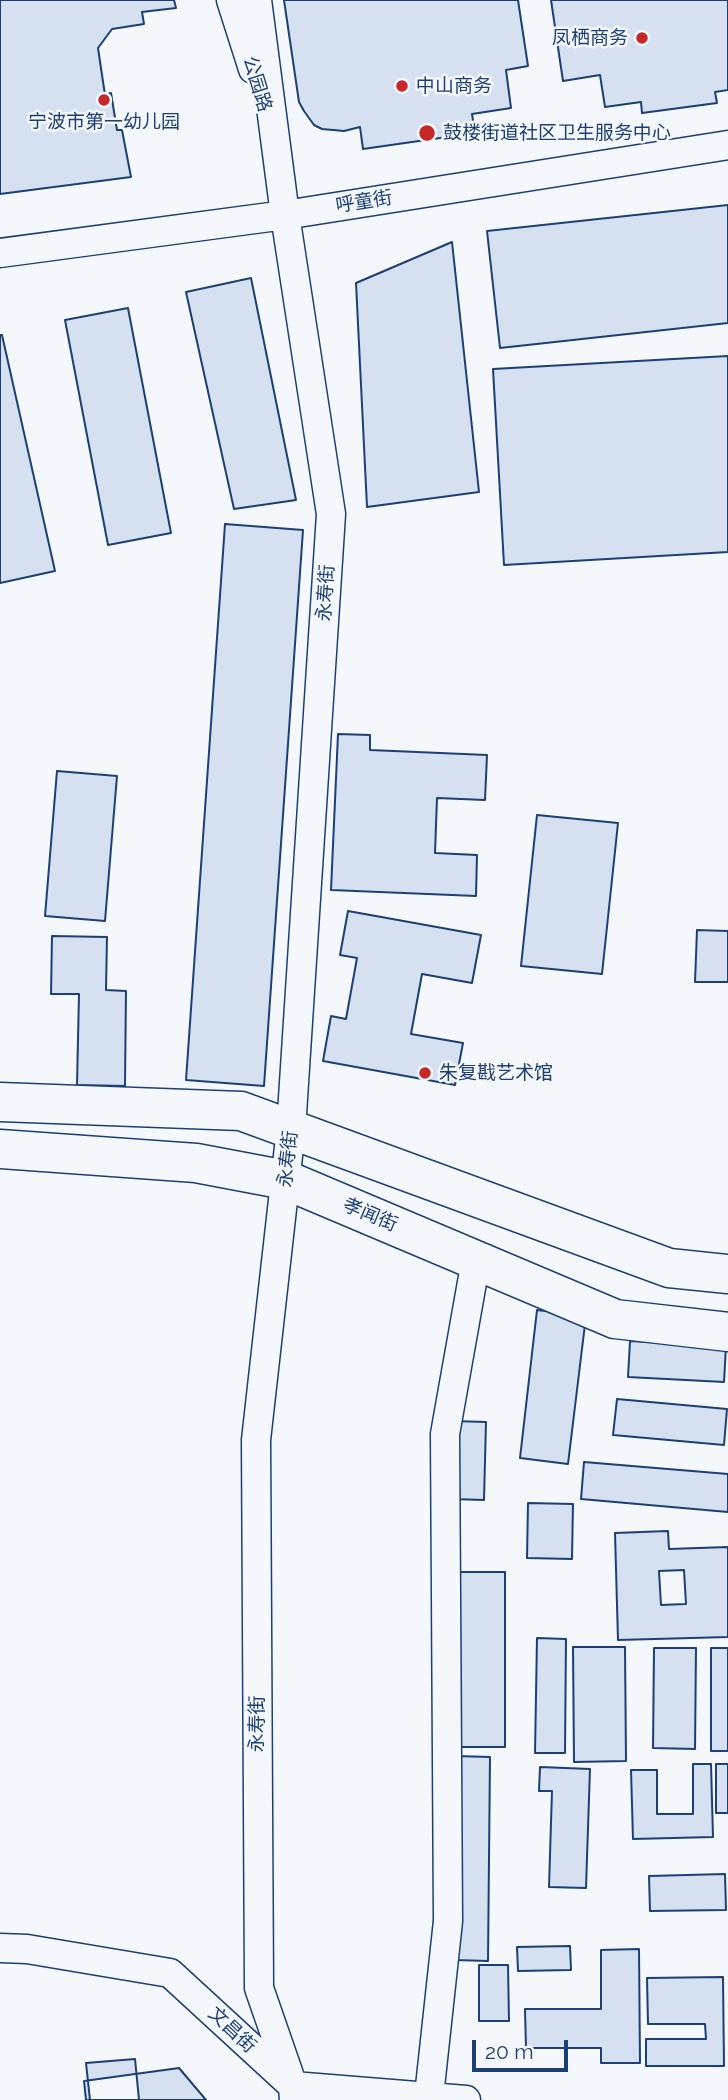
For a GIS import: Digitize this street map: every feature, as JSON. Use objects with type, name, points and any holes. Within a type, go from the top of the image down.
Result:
[{"type":"street","name":"公园路","points":[[231,0],[261,92],[282,182],[285,215]]},
{"type":"street","name":"公园路","points":[[257,0],[285,215]]},
{"type":"street","name":"呼童街","points":[[0,253],[285,215],[728,145]]},
{"type":"street","name":"永寿街","points":[[285,215],[331,514],[291,1129],[256,1440],[259,1987],[294,2093]]},
{"type":"street","points":[[0,1102],[241,1111],[669,1268],[728,1274]]},
{"type":"street","name":"孝闻街","points":[[0,1149],[196,1163],[286,1180],[615,1319],[728,1332]]},
{"type":"street","points":[[429,2096],[448,1921],[445,1434],[476,1260]]},
{"type":"street","name":"文昌街","points":[[0,1948],[27,1949],[170,1973],[294,2093]]},
{"type":"street","points":[[294,2093],[429,2096],[466,2100]]},
{"type":"building","points":[[0,0],[174,0],[176,8],[142,12],[144,24],[112,29],[98,48],[105,95],[111,93],[117,130],[122,130],[131,177],[0,194]]},
{"type":"building","name":"中山商务","points":[[284,0],[518,0],[528,66],[506,70],[511,108],[472,114],[475,133],[363,149],[360,127],[344,131],[322,129],[314,125],[299,102]]},
{"type":"building","name":"凤栖商务","points":[[551,0],[728,0],[728,90],[715,92],[717,103],[642,113],[641,102],[605,107],[600,75],[563,81]]},
{"type":"building","points":[[728,205],[728,323],[500,348],[487,231]]},
{"type":"building","points":[[452,242],[479,492],[367,507],[356,283]]},
{"type":"building","points":[[251,278],[296,500],[234,509],[186,292]]},
{"type":"building","points":[[128,308],[171,533],[108,545],[65,320]]},
{"type":"building","points":[[0,335],[55,571],[0,583]]},
{"type":"building","points":[[728,356],[728,552],[504,565],[493,369]]},
{"type":"building","points":[[225,524],[303,530],[264,1086],[186,1080]]},
{"type":"building","points":[[338,734],[370,735],[370,750],[487,755],[485,800],[437,798],[435,853],[477,855],[476,896],[331,890]]},
{"type":"building","points":[[57,771],[117,776],[105,921],[45,916]]},
{"type":"building","points":[[537,815],[618,823],[602,974],[521,966]]},
{"type":"building","points":[[348,911],[481,935],[472,983],[422,974],[411,1034],[463,1043],[455,1085],[323,1061],[331,1016],[346,1019],[357,958],[340,955]]},
{"type":"building","points":[[697,930],[728,931],[728,982],[695,982]]},
{"type":"building","points":[[52,936],[107,937],[106,990],[126,991],[125,1086],[77,1085],[79,994],[51,994]]},
{"type":"building","points":[[537,1310],[586,1316],[568,1464],[520,1458]]},
{"type":"building","points":[[630,1341],[726,1346],[724,1382],[628,1377]]},
{"type":"building","points":[[617,1399],[727,1409],[724,1445],[613,1435]]},
{"type":"building","points":[[453,1421],[486,1422],[484,1500],[451,1499]]},
{"type":"building","points":[[584,1462],[728,1474],[728,1512],[581,1499]]},
{"type":"building","points":[[528,1503],[573,1504],[572,1559],[527,1558]]},
{"type":"building","points":[[668,1531],[669,1549],[728,1547],[728,1637],[618,1640],[615,1533]],"holes":[[[684,1570],[686,1604],[661,1605],[659,1571]]]},
{"type":"building","points":[[455,1572],[505,1572],[505,1747],[456,1747]]},
{"type":"building","points":[[537,1638],[566,1639],[565,1753],[535,1753]]},
{"type":"building","points":[[573,1647],[625,1647],[626,1761],[574,1762]]},
{"type":"building","points":[[654,1648],[696,1648],[695,1749],[653,1748]]},
{"type":"building","points":[[711,1648],[728,1648],[728,1751],[711,1751]]},
{"type":"building","points":[[456,1756],[490,1757],[488,1961],[454,1960]]},
{"type":"building","points":[[693,1764],[711,1764],[713,1837],[633,1839],[631,1770],[657,1770],[657,1814],[693,1814]]},
{"type":"building","points":[[716,1764],[728,1764],[728,1813],[716,1813]]},
{"type":"building","points":[[540,1767],[590,1769],[586,1888],[549,1887],[552,1791],[539,1791]]},
{"type":"building","points":[[725,1874],[726,1910],[650,1911],[649,1876]]},
{"type":"building","points":[[570,1946],[571,1970],[518,1971],[517,1947]]},
{"type":"building","points":[[639,1949],[640,2063],[601,2063],[601,2048],[526,2048],[525,2009],[601,2009],[601,1950]]},
{"type":"building","points":[[479,1965],[508,1965],[509,2021],[479,2021]]},
{"type":"building","points":[[723,1977],[724,2066],[646,2066],[646,2039],[706,2039],[705,2024],[648,2024],[647,1978]]},
{"type":"building","points":[[135,2059],[139,2100],[90,2100],[86,2063]]},
{"type":"building","points":[[179,2068],[206,2100],[86,2100],[84,2081]]},
{"type":"place","name":"凤栖商务","points":[[642,38]]},
{"type":"place","name":"中山商务","points":[[402,86]]},
{"type":"place","name":"宁波市第一幼儿园","points":[[104,100]]},
{"type":"place","name":"鼓楼街道社区卫生服务中心","points":[[427,133]]},
{"type":"place","name":"朱复戡艺术馆","points":[[425,1073]]}]
